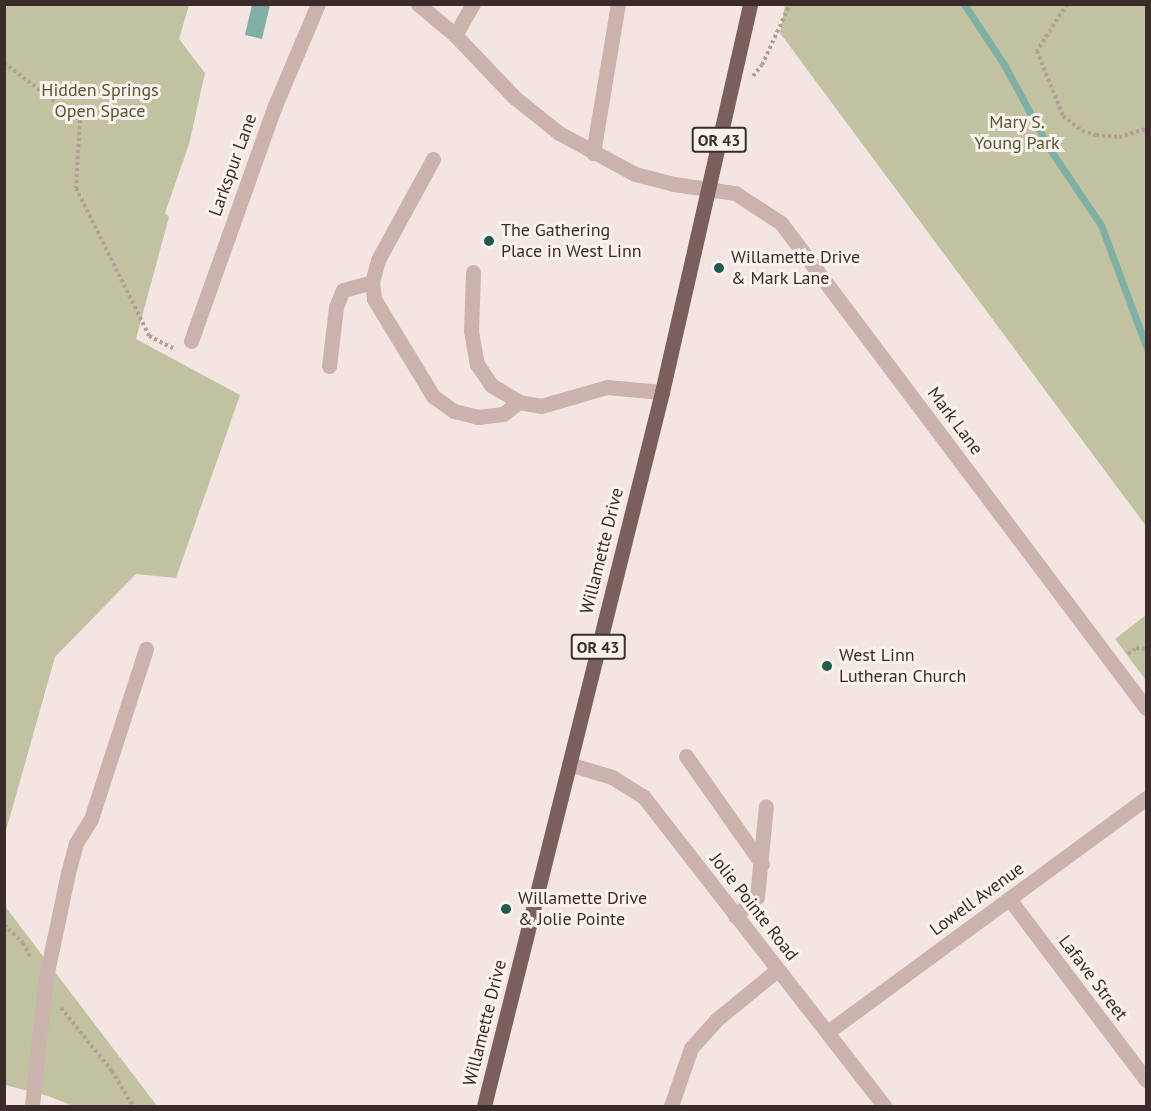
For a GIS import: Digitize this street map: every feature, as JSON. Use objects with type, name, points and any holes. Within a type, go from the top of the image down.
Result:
[{"type":"main road","name":"Willamette Drive","points":[[484,1107],[662,392],[750,4]]},
{"type":"street","name":"Larkspur Lane","points":[[190,341],[274,108],[318,4]]},
{"type":"street","name":"Mark Lane","points":[[418,4],[455,35],[514,97],[559,134],[593,153],[660,182],[708,187],[735,193],[781,223],[1146,708]]},
{"type":"street","points":[[455,35],[472,4]]},
{"type":"street","points":[[593,153],[618,4]]},
{"type":"street","points":[[433,159],[378,260],[372,282],[374,299],[433,396],[454,411],[478,417],[503,414],[519,402]]},
{"type":"street","points":[[473,272],[471,331],[477,364],[491,385],[519,402],[541,406],[562,403],[608,387],[662,392]]},
{"type":"street","points":[[328,366],[336,330],[336,307],[342,290],[372,282]]},
{"type":"street","points":[[32,1107],[45,982],[76,843],[91,819],[146,649]]},
{"type":"street","points":[[686,756],[762,864]]},
{"type":"street","name":"Jolie Pointe Road","points":[[569,764],[612,777],[643,796],[777,970],[829,1031],[885,1107]]},
{"type":"street","name":"Lowell Avenue","points":[[829,1031],[1146,798]]},
{"type":"street","points":[[735,915],[757,897],[766,806]]},
{"type":"street","name":"Lafave Street","points":[[1010,900],[1146,1080]]},
{"type":"street","points":[[671,1107],[691,1048],[716,1020],[777,970]]},
{"type":"path","points":[[748,81],[762,65],[790,4]]},
{"type":"path","points":[[1067,4],[1037,51],[1063,116],[1070,124],[1096,135],[1119,137],[1146,129]]},
{"type":"path","points":[[4,63],[80,120],[76,188],[149,336],[174,352],[190,341]]},
{"type":"path","points":[[1126,656],[1136,648],[1146,649]]},
{"type":"path","points":[[4,925],[23,943],[56,1001],[112,1071],[133,1107]]},
{"type":"green space","name":"Hidden Springs Open Space","points":[[5,4],[189,5],[179,39],[205,73],[189,144],[165,213],[169,217],[136,339],[240,395],[176,578],[136,574],[55,657],[5,834]]},
{"type":"green space","name":"Mary S. Young Park","points":[[785,5],[1146,5],[1146,526],[780,33]]},
{"type":"green space","points":[[1146,615],[1146,677],[1145,679],[1115,639]]},
{"type":"green space","points":[[4,905],[157,1106],[73,1106],[48,1096],[5,1085]]},
{"type":"water","points":[[252,5],[270,5],[262,39],[245,35]]},
{"type":"waterway","points":[[964,4],[1005,66],[1049,148],[1101,225],[1146,346]]},
{"type":"place","name":"The Gathering Place in West Linn","points":[[489,241]]},
{"type":"place","name":"Willamette Drive & Mark Lane","points":[[719,268]]},
{"type":"place","name":"West Linn Lutheran Church","points":[[827,666]]},
{"type":"place","name":"Willamette Drive & Jolie Pointe","points":[[506,909]]}]
